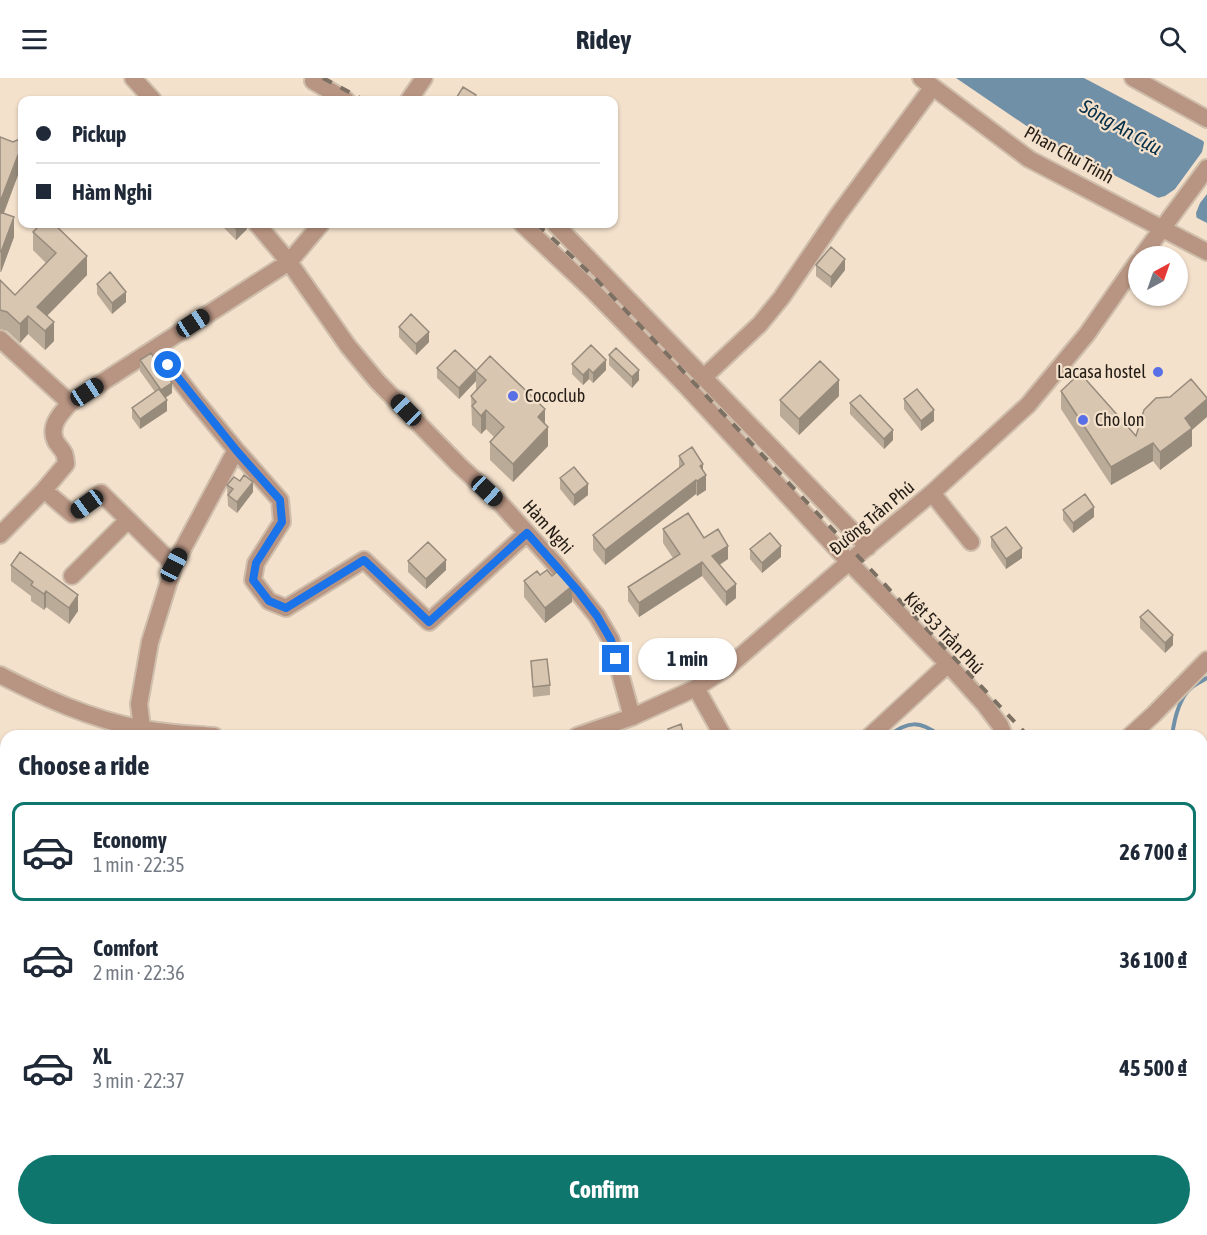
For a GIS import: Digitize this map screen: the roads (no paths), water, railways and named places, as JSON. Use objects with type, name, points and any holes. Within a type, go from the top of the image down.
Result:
[{"type":"street","points":[[133,78],[149,96]]},
{"type":"street","points":[[412,96],[424,78]]},
{"type":"street","points":[[1133,78],[1207,119]]},
{"type":"street","points":[[313,81],[339,96]]},
{"type":"street","points":[[703,378],[760,324],[782,297],[926,83]]},
{"type":"street","name":"Phan Chu Trinh","points":[[926,83],[1029,159],[1207,252]]},
{"type":"street","points":[[1149,246],[1207,168]]},
{"type":"street","name":"Hàm Nghi","points":[[260,228],[289,262],[348,346],[377,381],[459,465],[501,504],[578,591],[597,616],[611,640],[632,717]]},
{"type":"street","points":[[0,535],[66,464],[66,454],[55,440],[52,430],[59,414],[70,403],[289,262],[318,228]]},
{"type":"street","name":"Kiệt 53 Trần Phú","points":[[526,228],[591,289],[679,379],[849,562],[948,664],[985,705],[1002,730]]},
{"type":"street","points":[[559,228],[868,547]]},
{"type":"street","name":"Đường Trần Phú","points":[[594,730],[632,717],[696,688],[728,667],[932,493],[1028,405],[1087,334],[1128,275]]},
{"type":"street","points":[[0,339],[70,403]]},
{"type":"street","points":[[155,348],[236,450],[280,500],[282,522],[256,563],[253,580],[269,601],[286,608],[364,560],[429,622],[527,533]]},
{"type":"street","points":[[142,730],[139,704],[150,642],[174,565],[236,450]]},
{"type":"street","points":[[44,490],[72,514],[101,493],[174,565]]},
{"type":"street","points":[[932,493],[971,542]]},
{"type":"street","points":[[72,576],[128,520]]},
{"type":"street","points":[[1137,730],[1207,660]]},
{"type":"street","points":[[876,730],[948,664]]},
{"type":"street","points":[[0,675],[40,696],[133,730]]},
{"type":"street","points":[[696,688],[720,730]]},
{"type":"water","name":"Sông An Cựu","points":[[956,78],[1084,78],[1207,143],[1207,223],[1050,142]]},
{"type":"waterway","points":[[1173,730],[1175,717],[1183,698],[1193,687],[1207,678]]},
{"type":"waterway","points":[[897,730],[914,724],[931,730]]},
{"type":"railway","points":[[323,78],[357,96]]},
{"type":"railway","points":[[541,228],[595,278],[1022,730]]},
{"type":"place","name":"Lacasa hostel","points":[[1158,372]]},
{"type":"place","name":"Cococlub","points":[[513,396]]},
{"type":"place","name":"Cho lon","points":[[1083,420]]}]
